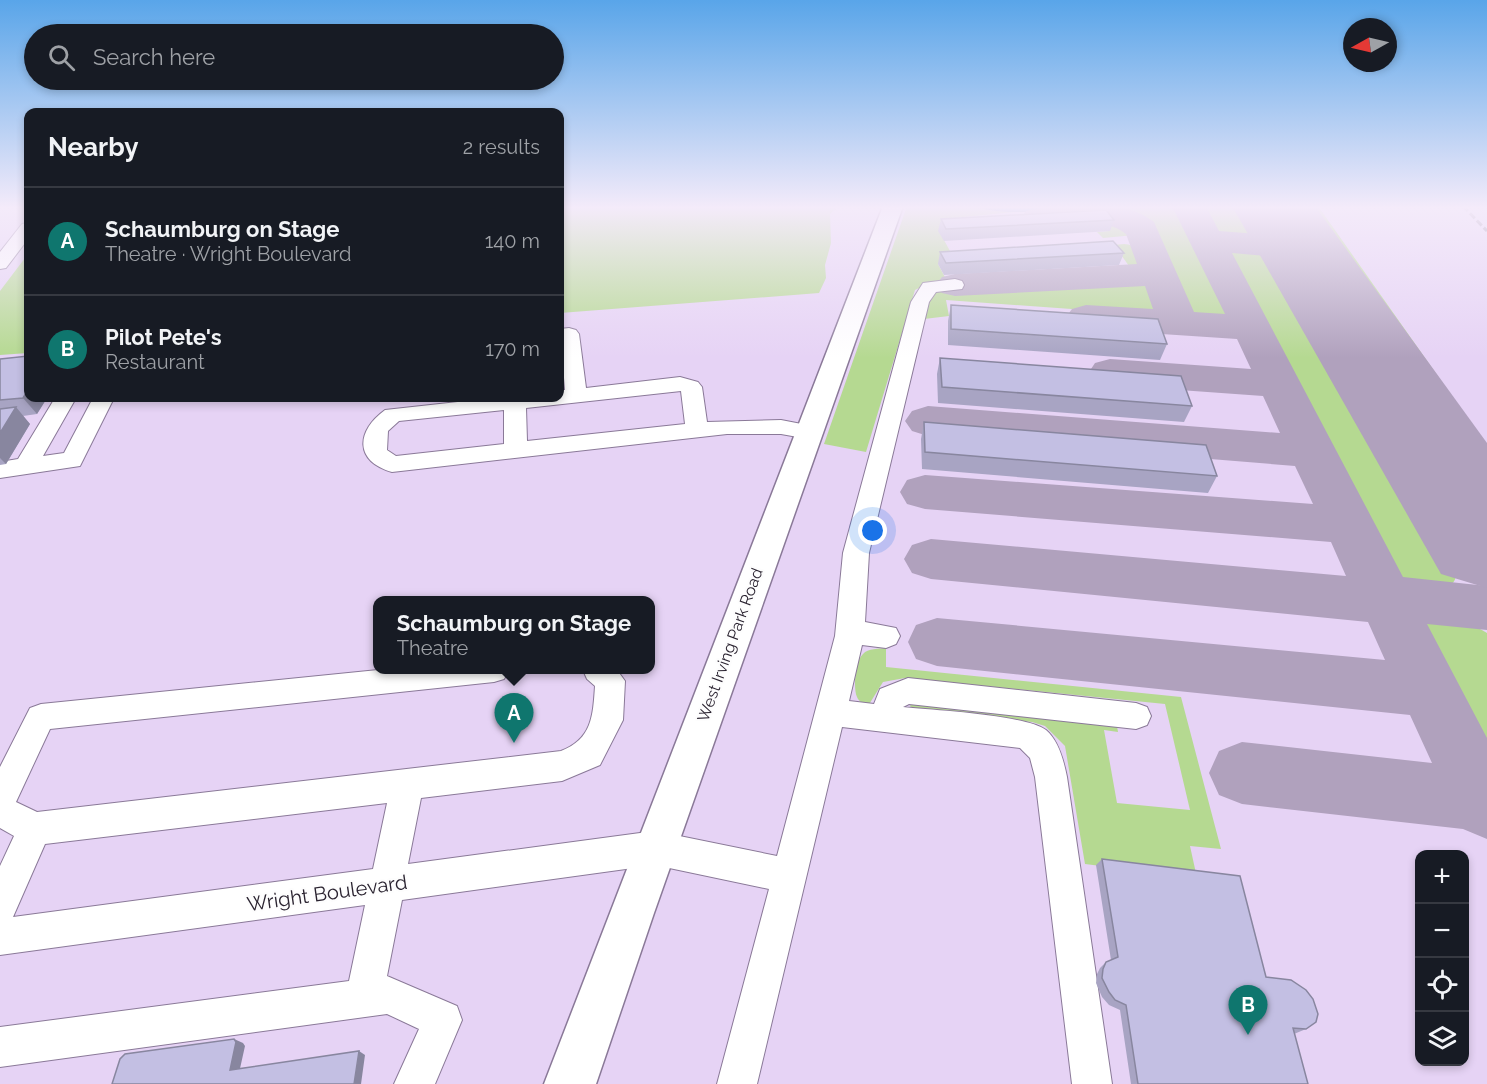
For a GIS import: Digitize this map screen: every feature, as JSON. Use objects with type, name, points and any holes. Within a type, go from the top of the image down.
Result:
[{"type":"main road","name":"West Irving Park Road","points":[[570,1084],[874,257]]},
{"type":"street","points":[[737,1084],[851,632],[852,585],[856,553],[920,302],[930,287],[956,285]]},
{"type":"street","points":[[564,334],[568,334],[564,384]]},
{"type":"street","points":[[564,396],[680,384],[691,387],[698,430]]},
{"type":"street","points":[[26,466],[62,402]]},
{"type":"street","points":[[0,470],[72,460],[101,402]]},
{"type":"street","points":[[474,402],[392,406],[378,426],[373,440],[376,454],[392,464],[727,427],[782,427],[809,432]]},
{"type":"street","points":[[515,402],[516,450]]},
{"type":"street","points":[[851,632],[886,636]]},
{"type":"street","points":[[0,800],[41,717],[447,674]]},
{"type":"street","points":[[0,811],[35,829],[562,766],[589,755],[608,720],[610,681],[602,674]]},
{"type":"street","points":[[884,718],[890,699],[906,691],[1136,716]]},
{"type":"street","points":[[831,712],[1022,734],[1031,736],[1040,745],[1046,754],[1051,777],[1092,1084]]},
{"type":"street","points":[[364,998],[407,784]]},
{"type":"street","points":[[0,905],[35,829]]},
{"type":"street","name":"Wright Boulevard","points":[[0,937],[655,848],[791,876]]},
{"type":"street","points":[[0,1047],[388,995],[443,1020],[414,1084]]},
{"type":"green space","points":[[564,257],[827,257],[826,278],[819,293],[564,313]]},
{"type":"green space","points":[[889,257],[945,257],[938,264],[948,283],[927,284],[915,290],[866,452],[824,444]]},
{"type":"green space","points":[[1122,257],[1144,257],[1149,268],[1116,273],[1107,270],[1104,266],[1129,266]]},
{"type":"green space","points":[[1163,257],[1203,257],[1228,310],[1226,315],[1208,319],[1194,314],[1183,302]]},
{"type":"green space","points":[[1228,257],[1267,257],[1278,262],[1452,556],[1456,569],[1455,578],[1451,584],[1436,590],[1415,587],[1402,582],[1387,568]]},
{"type":"green space","points":[[1337,257],[1354,257],[1487,446],[1487,475]]},
{"type":"green space","points":[[24,259],[24,353],[0,355],[0,291]]},
{"type":"green space","points":[[1142,278],[1154,284],[1164,311],[1141,314],[946,300],[949,316],[924,319],[927,302],[934,292]]},
{"type":"green space","points":[[1433,616],[1474,626],[1487,633],[1487,760],[1420,630],[1421,623]]},
{"type":"green space","points":[[886,648],[886,667],[1181,697],[1221,849],[1190,846],[1197,878],[1085,864],[1065,746],[1045,726],[1032,722],[923,712],[911,709],[910,704],[1117,726],[1118,732],[1104,730],[1117,803],[1190,810],[1165,704],[905,678],[883,682],[868,706],[859,700],[856,693],[858,662],[860,657],[868,651]]},
{"type":"building","points":[[943,257],[1060,257],[946,263]]},
{"type":"building","points":[[951,305],[1158,319],[1167,344],[951,329]]},
{"type":"building","points":[[24,356],[23,398],[0,400],[0,359]]},
{"type":"building","points":[[940,358],[1181,376],[1192,406],[942,387]]},
{"type":"building","points":[[16,407],[0,433],[0,409]]},
{"type":"building","points":[[924,422],[1206,445],[1217,476],[925,452]]},
{"type":"building","points":[[1102,859],[1240,876],[1266,977],[1291,980],[1306,990],[1313,999],[1318,1014],[1316,1022],[1306,1029],[1293,1028],[1308,1084],[1138,1084],[1126,1005],[1115,1000],[1102,978],[1106,962],[1118,957]]},
{"type":"building","points":[[234,1039],[236,1042],[230,1070],[359,1051],[354,1084],[112,1084],[120,1059],[125,1054]]},
{"type":"taxiway","points":[[1153,257],[1178,323]]},
{"type":"taxiway","points":[[1215,257],[1252,328]]},
{"type":"taxiway","points":[[955,285],[1159,274]]},
{"type":"taxiway","points":[[1086,317],[1252,328]]},
{"type":"taxiway","points":[[1252,328],[1384,597]]},
{"type":"taxiway","points":[[1110,372],[1279,384]]},
{"type":"taxiway","points":[[928,421],[1311,451]]},
{"type":"taxiway","points":[[925,492],[1347,525]]},
{"type":"taxiway","points":[[931,559],[1385,602]]},
{"type":"taxiway","points":[[1384,597],[1487,608]]},
{"type":"taxiway","points":[[1384,597],[1484,800]]},
{"type":"taxiway","points":[[937,642],[1430,691]]},
{"type":"taxiway","points":[[1242,773],[1484,800]]},
{"type":"taxiway","points":[[1484,800],[1487,807]]},
{"type":"runway","points":[[1305,257],[1487,540]]},
{"type":"place","name":"Schaumburg on Stage","points":[[514,743]]},
{"type":"place","name":"Pilot Pete's","points":[[1248,1035]]}]
